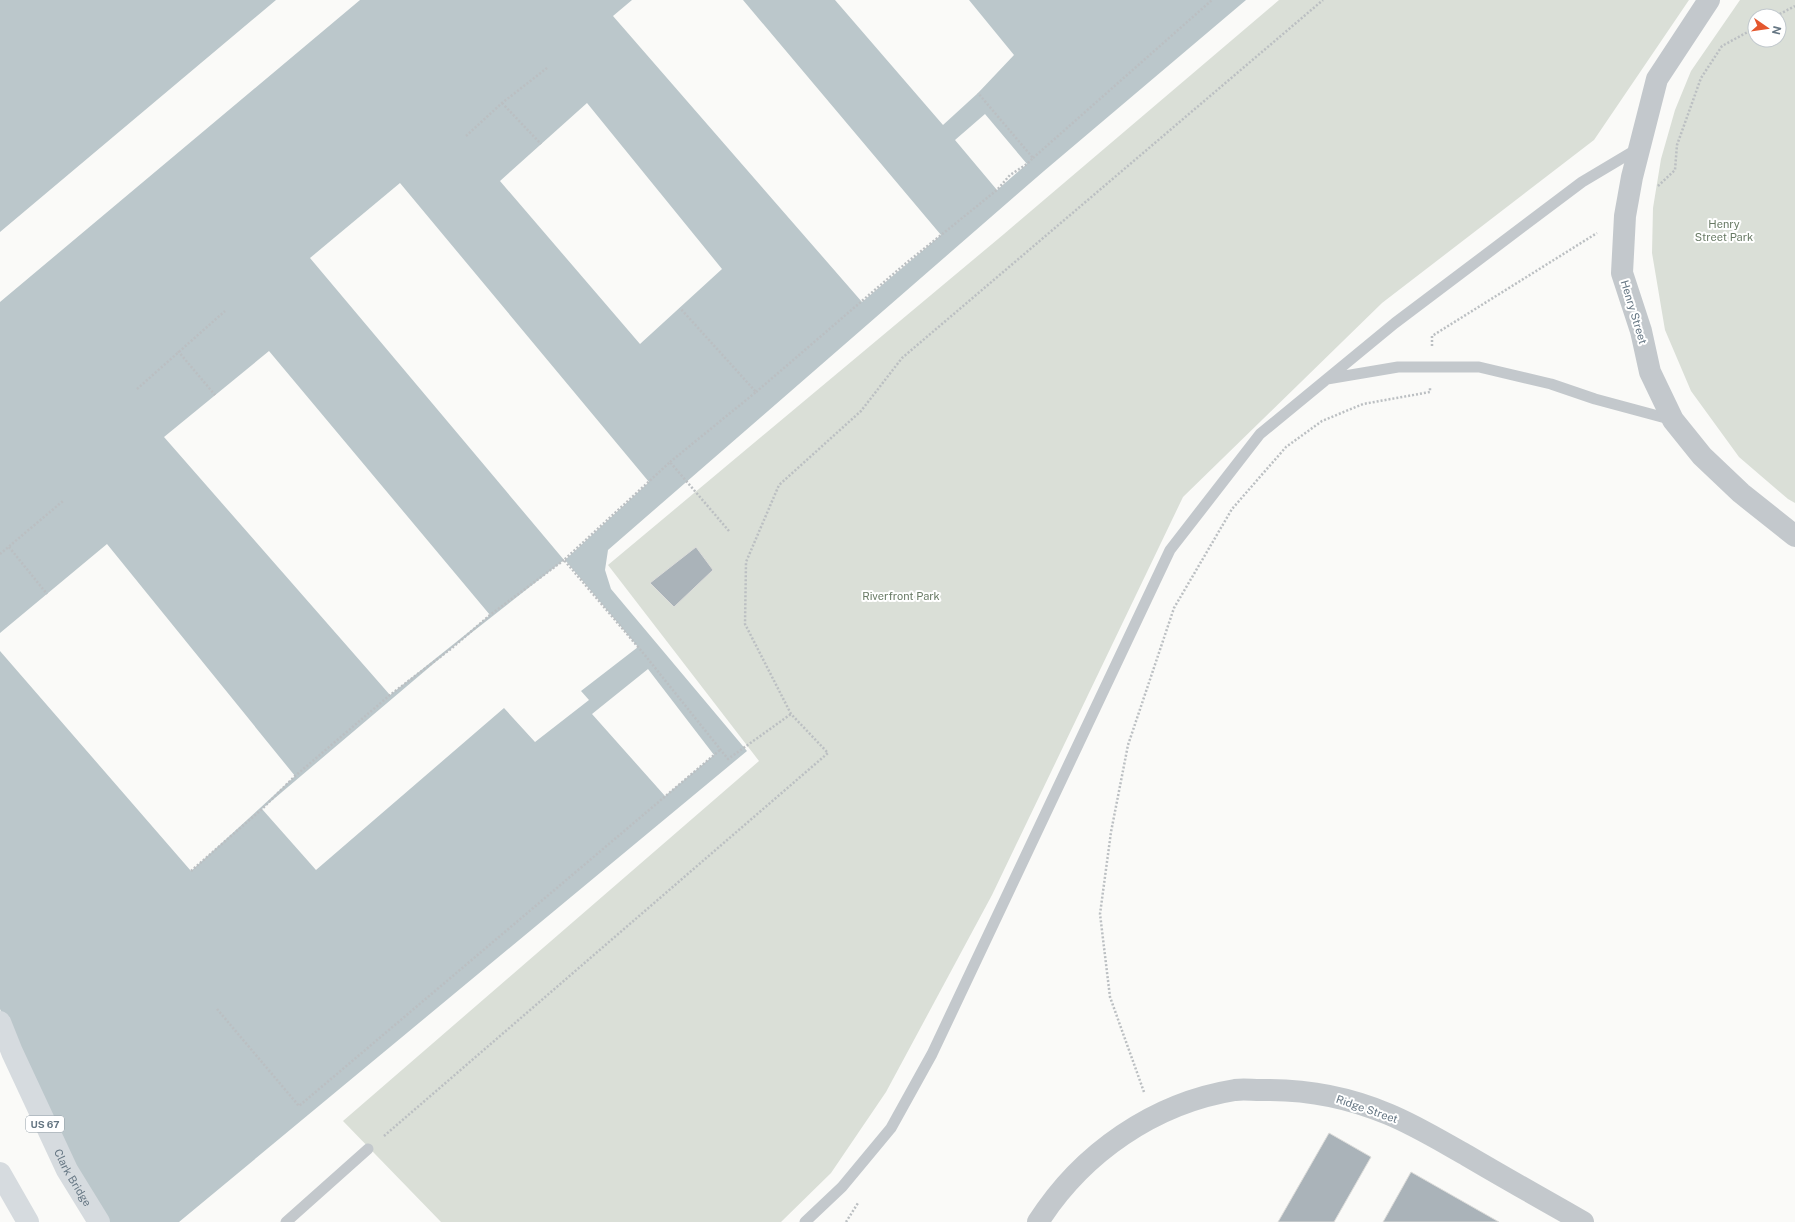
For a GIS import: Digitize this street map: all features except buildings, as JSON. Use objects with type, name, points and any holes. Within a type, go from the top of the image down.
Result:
[{"type":"highway","name":"Clark Bridge","points":[[0,1022],[12,1052],[67,1170],[99,1222]]},
{"type":"highway","points":[[0,1173],[28,1222]]},
{"type":"street","name":"Henry Street","points":[[1709,0],[1657,79],[1640,147],[1626,216],[1622,273],[1641,331],[1650,372],[1673,420],[1708,461],[1741,493],[1795,536]]},
{"type":"street","name":"Ridge Street","points":[[1038,1222],[1050,1203],[1077,1171],[1117,1138],[1153,1116],[1192,1100],[1236,1090],[1288,1090],[1342,1098],[1388,1114],[1442,1142],[1583,1222]]},
{"type":"lane","points":[[805,1222],[842,1187],[891,1128],[932,1054],[1170,550],[1260,434],[1395,323],[1582,182],[1640,147]]},
{"type":"lane","points":[[1327,379],[1398,367],[1479,367],[1551,384],[1595,400],[1673,420]]},
{"type":"lane","points":[[286,1222],[368,1150]]},
{"type":"path","points":[[191,871],[262,809],[295,776],[390,696],[452,648],[490,615],[564,560],[670,462],[756,392],[905,264],[997,190],[1010,175],[1027,164],[1212,0]]},
{"type":"path","points":[[368,1150],[828,753],[791,714],[745,624],[746,562],[779,485],[861,411],[902,358],[1323,0]]},
{"type":"path","points":[[1153,1116],[1110,997],[1100,914],[1111,832],[1128,745],[1174,608],[1232,509],[1286,447],[1322,421],[1363,404],[1430,392],[1432,336],[1479,305],[1626,216],[1675,170],[1677,144],[1701,78],[1722,46],[1747,32]]},
{"type":"path","points":[[466,136],[502,103],[547,68]]},
{"type":"path","points":[[978,93],[1033,158]]},
{"type":"path","points":[[502,103],[541,144]]},
{"type":"path","points":[[680,308],[756,392]]},
{"type":"path","points":[[137,389],[226,312]]},
{"type":"path","points":[[178,352],[215,395]]},
{"type":"path","points":[[670,462],[729,531]]},
{"type":"path","points":[[0,554],[63,501]]},
{"type":"path","points":[[9,547],[47,594]]},
{"type":"path","points":[[564,560],[644,654],[728,759],[791,714]]},
{"type":"path","points":[[217,1009],[299,1106],[720,750]]},
{"type":"green space","name":"Riverfront Park","points":[[1279,0],[1689,0],[1594,140],[1382,303],[1183,497],[992,895],[886,1092],[831,1173],[781,1222],[441,1222],[343,1121],[759,761],[608,565],[1004,234]]},
{"type":"green space","name":"Henry Street Park","points":[[1740,0],[1795,0],[1795,503],[1788,499],[1739,457],[1691,391],[1665,330],[1652,253],[1653,208],[1661,159],[1675,110],[1691,71]]},
{"type":"shaded area","points":[[0,0],[276,0],[0,232]]},
{"type":"shaded area","points":[[360,0],[1246,0],[1044,171],[608,550],[605,570],[611,589],[747,751],[179,1222],[0,1222],[0,302]]},
{"type":"pier","points":[[632,0],[743,0],[941,235],[862,302],[613,16]]},
{"type":"pier","points":[[835,0],[969,0],[1014,55],[978,93],[943,125]]},
{"type":"pier","points":[[587,103],[722,269],[640,344],[500,181]]},
{"type":"pier","points":[[985,114],[1027,164],[997,190],[955,140]]},
{"type":"pier","points":[[400,183],[649,482],[565,560],[638,647],[581,691],[589,700],[535,742],[504,708],[316,870],[262,809],[452,648],[564,560],[310,258]]},
{"type":"pier","points":[[269,351],[490,615],[390,695],[164,437]]},
{"type":"pier","points":[[107,544],[295,776],[191,871],[0,651],[0,633]]},
{"type":"pier","points":[[648,669],[714,755],[665,796],[592,714]]},
{"type":"pier","points":[[0,1009],[20,1059],[95,1222],[0,1222]]}]
